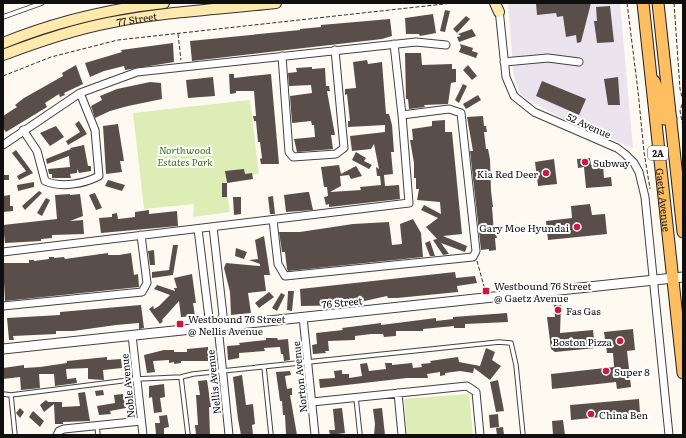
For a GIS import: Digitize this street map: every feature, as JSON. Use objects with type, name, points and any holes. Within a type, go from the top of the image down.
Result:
[{"type":"main road","name":"77 Street","points":[[3,43],[82,17],[164,3]]},
{"type":"main road","name":"77 Street","points":[[3,55],[57,36],[108,23],[138,18],[276,3]]},
{"type":"main road","points":[[638,3],[646,28]]},
{"type":"main road","name":"Gaetz Avenue","points":[[643,3],[649,69],[678,278],[683,373]]},
{"type":"main road","name":"Gaetz Avenue","points":[[658,3],[683,232]]},
{"type":"main road","points":[[661,30],[665,3]]},
{"type":"main road","points":[[649,69],[660,95],[662,116],[664,119],[671,119]]},
{"type":"street","name":"52 Avenue","points":[[497,6],[506,77],[514,96],[526,107],[617,148],[634,162],[644,188],[669,435]]},
{"type":"street","points":[[3,145],[23,130],[80,93],[137,72],[416,42],[446,45]]},
{"type":"street","points":[[3,252],[409,203],[402,115],[394,44]]},
{"type":"street","points":[[282,56],[289,152],[293,157],[336,154],[344,148],[335,50]]},
{"type":"street","points":[[504,62],[548,58],[579,62]]},
{"type":"street","points":[[23,130],[37,150],[45,181],[55,185],[90,180],[99,176],[95,130],[80,93]]},
{"type":"street","points":[[273,220],[278,264],[285,276],[473,257],[476,251],[461,113],[449,109],[402,115]]},
{"type":"street","points":[[198,229],[209,318],[218,326],[222,315],[213,227]]},
{"type":"street","points":[[3,306],[142,292],[147,283],[141,235]]},
{"type":"street","name":"76 Street","points":[[3,349],[678,278]]},
{"type":"street","name":"Norton Avenue","points":[[303,317],[315,435]]},
{"type":"street","name":"Nellis Avenue","points":[[218,326],[229,435]]},
{"type":"street","name":"Noble Avenue","points":[[132,335],[143,435]]},
{"type":"street","points":[[312,402],[464,386],[470,387],[476,392],[480,435]]},
{"type":"street","points":[[398,393],[402,435]]},
{"type":"street","points":[[57,435],[58,431],[64,429],[141,421]]},
{"type":"lane","points":[[3,18],[32,4],[42,3]]},
{"type":"lane","points":[[3,394],[11,395],[137,379],[182,376],[223,370],[499,342],[511,343],[516,365],[523,435]]},
{"type":"lane","points":[[264,367],[271,435]]},
{"type":"lane","points":[[182,376],[188,435]]},
{"type":"lane","points":[[11,395],[15,435]]},
{"type":"lane","points":[[356,398],[360,435]]},
{"type":"lane","points":[[97,425],[98,435]]},
{"type":"path","points":[[3,76],[51,57],[118,40],[453,3]]},
{"type":"path","points":[[627,3],[644,152],[650,189]]},
{"type":"path","points":[[674,3],[680,89],[683,101],[680,111],[683,127]]},
{"type":"path","points":[[178,33],[182,67]]},
{"type":"path","points":[[474,255],[480,266],[483,285],[487,291]]},
{"type":"shaded area","points":[[508,3],[620,3],[633,148],[561,118],[521,95],[514,77]]},
{"type":"green space","name":"Northwood Estates Park","points":[[250,100],[259,174],[225,178],[230,212],[193,217],[194,204],[144,209],[133,113]]},
{"type":"green space","points":[[469,394],[473,435],[407,435],[404,399]]},
{"type":"building","points":[[536,3],[591,3],[581,42],[577,43],[576,35],[566,37],[563,16],[557,17],[556,13],[537,15]]},
{"type":"building","points":[[610,6],[614,42],[597,43],[594,21],[597,21],[596,7]]},
{"type":"building","points":[[445,10],[450,11],[445,32],[440,31]]},
{"type":"building","points":[[433,14],[436,33],[420,36],[419,34],[406,34],[405,18]]},
{"type":"building","points":[[466,16],[470,19],[457,33],[453,29]]},
{"type":"building","points":[[390,19],[392,36],[382,39],[192,61],[190,41],[300,30],[321,27],[321,25]]},
{"type":"building","points":[[472,29],[476,36],[459,42],[457,37],[461,36],[458,34]]},
{"type":"building","points":[[173,43],[174,62],[125,70],[124,66],[104,71],[90,77],[85,63],[122,52],[121,50]]},
{"type":"building","points":[[460,44],[473,48],[472,51],[478,53],[476,58],[459,52],[461,47]]},
{"type":"building","points":[[405,53],[421,53],[422,65],[452,64],[452,69],[456,69],[456,82],[451,83],[448,104],[424,105],[425,107],[409,109],[408,99],[406,99]]},
{"type":"building","points":[[367,60],[368,64],[382,62],[386,114],[389,114],[392,125],[394,152],[391,152],[393,174],[384,175],[385,186],[399,185],[400,199],[329,207],[329,204],[326,205],[324,197],[328,196],[327,187],[324,187],[321,167],[339,165],[341,174],[356,166],[362,176],[351,179],[349,175],[340,176],[341,186],[330,192],[361,190],[360,187],[381,185],[380,176],[377,176],[376,167],[379,169],[374,144],[371,149],[352,151],[350,136],[385,132],[385,125],[348,127],[348,121],[350,121],[347,94],[345,95],[345,89],[356,88],[353,62]]},
{"type":"building","points":[[76,65],[83,84],[64,93],[65,95],[60,97],[59,94],[45,103],[47,107],[6,132],[3,128],[3,116],[17,107],[15,105],[24,98],[63,76],[62,73]]},
{"type":"building","points":[[468,65],[477,76],[472,80],[463,70]]},
{"type":"building","points":[[312,67],[312,69],[325,68],[326,86],[329,86],[330,91],[327,91],[335,135],[331,135],[333,149],[297,152],[294,139],[315,137],[314,125],[312,125],[311,121],[292,123],[290,96],[312,93],[311,85],[289,86],[288,73],[297,72],[296,68]]},
{"type":"building","points":[[229,74],[234,74],[234,78],[271,74],[279,164],[261,164],[260,159],[262,158],[260,142],[258,142],[256,121],[254,121],[253,116],[256,116],[254,91],[236,91],[236,93],[230,94]]},
{"type":"building","points":[[213,77],[215,96],[188,98],[186,80]]},
{"type":"building","points":[[618,77],[620,105],[608,105],[604,79]]},
{"type":"building","points":[[542,81],[586,99],[579,115],[536,96]]},
{"type":"building","points":[[150,82],[161,83],[162,99],[110,111],[95,118],[91,106],[102,100],[100,96],[117,89]]},
{"type":"building","points":[[463,84],[467,86],[459,103],[455,100]]},
{"type":"building","points":[[478,95],[481,100],[466,109],[463,104]]},
{"type":"building","points":[[483,116],[484,126],[486,126],[487,132],[484,132],[486,149],[488,149],[490,159],[494,233],[496,233],[497,238],[495,238],[496,250],[489,251],[489,249],[481,250],[470,151],[473,151],[467,117]]},
{"type":"building","points":[[445,120],[445,132],[452,132],[462,234],[443,236],[467,246],[465,252],[441,243],[449,254],[443,255],[433,240],[437,239],[426,227],[438,218],[421,210],[424,205],[441,214],[440,202],[417,200],[419,189],[416,189],[416,178],[414,178],[414,163],[410,140],[413,140],[412,129],[432,126],[432,121]]},
{"type":"building","points":[[79,121],[87,134],[68,145],[66,141],[80,132],[75,124]]},
{"type":"building","points":[[118,124],[124,161],[120,161],[122,172],[106,174],[103,126]]},
{"type":"building","points":[[56,126],[64,137],[50,146],[40,133]]},
{"type":"building","points":[[84,145],[88,166],[91,166],[91,171],[79,173],[77,169],[77,173],[70,174],[71,178],[52,178],[52,174],[49,174],[48,169],[70,167],[69,156],[47,164],[46,159],[71,149],[70,148]]},
{"type":"building","points":[[16,150],[33,173],[19,180],[17,176],[26,171],[12,153]]},
{"type":"building","points":[[356,152],[366,158],[364,161],[372,165],[369,169],[352,160]]},
{"type":"building","points":[[590,158],[591,165],[603,164],[604,178],[611,177],[612,186],[586,188],[584,167],[578,168],[577,159]]},
{"type":"building","name":"Kia Red Deer","points":[[554,159],[557,184],[538,186],[535,162]]},
{"type":"building","points":[[244,169],[245,174],[252,173],[253,179],[227,183],[225,171]]},
{"type":"building","points":[[3,175],[9,175],[9,180],[3,180]]},
{"type":"building","points":[[108,180],[125,185],[122,191],[105,186]]},
{"type":"building","points":[[34,182],[34,187],[18,191],[17,185]]},
{"type":"building","points":[[222,183],[227,183],[227,197],[222,197]]},
{"type":"building","points":[[39,191],[42,193],[25,210],[22,206]]},
{"type":"building","points":[[309,192],[313,210],[286,212],[284,195]]},
{"type":"building","points":[[95,193],[102,208],[96,210],[89,195]]},
{"type":"building","points":[[80,194],[83,216],[70,221],[83,220],[84,234],[52,235],[52,238],[41,239],[41,241],[5,243],[3,225],[57,219],[55,195]]},
{"type":"building","points":[[10,195],[10,206],[13,206],[13,211],[3,212],[3,196]]},
{"type":"building","points":[[273,196],[275,214],[270,214],[268,197]]},
{"type":"building","points":[[233,197],[241,197],[241,214],[234,215]]},
{"type":"building","points":[[46,198],[50,200],[42,216],[37,213]]},
{"type":"building","name":"Gary Moe Hyundai","points":[[590,204],[592,215],[605,214],[607,234],[548,240],[546,221],[572,218],[571,206]]},
{"type":"building","points":[[149,210],[149,214],[177,211],[178,226],[101,233],[99,218],[112,217],[112,214],[117,213],[118,219],[135,217],[135,212]]},
{"type":"building","points":[[413,219],[421,233],[423,257],[288,271],[287,269],[285,252],[282,252],[279,232],[300,232],[353,224],[389,222],[392,245],[402,244],[400,224]]},
{"type":"building","points":[[264,236],[270,275],[264,275],[266,291],[248,293],[251,313],[231,315],[230,292],[224,268],[226,263],[260,266],[260,264],[249,260],[258,259],[255,240]]},
{"type":"building","points":[[430,241],[435,256],[430,256],[425,243]]},
{"type":"building","points":[[173,245],[178,245],[173,275],[152,278],[152,272],[169,270]]},
{"type":"building","points":[[236,248],[247,252],[244,259],[235,256]]},
{"type":"building","points":[[154,250],[155,265],[150,265],[148,251]]},
{"type":"building","points":[[108,253],[108,255],[119,255],[131,253],[134,275],[138,274],[139,287],[5,301],[3,263],[29,263],[29,260],[34,261],[49,259],[49,257],[64,257],[65,259]]},
{"type":"building","points":[[455,272],[456,278],[475,276],[477,283],[457,286],[458,292],[397,298],[388,298],[387,296],[360,302],[361,305],[301,306],[300,289]]},
{"type":"building","points":[[192,274],[196,303],[193,303],[195,316],[181,317],[179,301],[160,324],[149,309],[153,306],[154,309],[159,306],[170,295],[154,289],[157,285],[175,291],[174,288],[177,288],[174,278]]},
{"type":"building","points":[[288,291],[294,291],[292,311],[287,310]]},
{"type":"building","points":[[269,292],[274,297],[259,308],[255,303]]},
{"type":"building","points":[[281,293],[285,295],[277,311],[272,308]]},
{"type":"building","points":[[141,305],[144,328],[139,329],[139,323],[116,325],[73,331],[56,331],[56,334],[13,336],[14,340],[9,340],[7,318],[60,315],[60,312]]},
{"type":"building","points":[[554,305],[561,305],[560,333],[593,330],[595,348],[555,352],[551,349],[547,317],[555,317]]},
{"type":"building","points":[[507,313],[508,322],[465,324],[465,328],[454,328],[454,326],[423,329],[423,331],[396,331],[396,336],[384,337],[383,334],[371,334],[355,336],[355,340],[328,341],[329,351],[325,351],[326,353],[313,354],[312,345],[317,344],[316,333],[381,323],[381,325],[436,318],[436,321],[453,319],[453,317]]},
{"type":"building","name":"Super 8","points":[[633,329],[635,350],[627,351],[631,387],[617,389],[616,382],[552,389],[551,374],[614,367],[613,353],[607,353],[604,332]]},
{"type":"building","points":[[266,338],[277,338],[278,340],[288,339],[290,360],[284,361],[280,347],[264,348],[265,351],[239,353],[239,358],[228,360],[227,346],[266,340]]},
{"type":"building","points":[[208,347],[209,361],[181,361],[181,363],[174,364],[174,362],[169,363],[169,360],[153,361],[155,372],[147,373],[144,355],[164,350],[187,352],[187,349]]},
{"type":"building","points":[[486,348],[495,352],[492,360],[501,366],[490,380],[474,368],[473,373],[460,371],[445,373],[445,375],[440,376],[440,372],[427,374],[428,378],[407,378],[320,388],[319,379],[335,378],[334,371],[342,370],[342,374],[349,374],[349,378],[362,376],[360,364],[367,363],[369,371],[386,369],[385,363],[392,363],[392,365],[412,363],[413,368],[422,367],[421,364],[431,363],[430,361],[458,357],[459,362],[480,366]]},
{"type":"building","points":[[107,357],[107,360],[121,359],[122,368],[103,370],[104,380],[88,379],[88,368],[66,369],[67,379],[76,378],[77,383],[55,386],[54,374],[39,374],[40,388],[21,390],[20,377],[3,379],[3,368],[24,365],[24,368],[40,367],[67,363],[67,361]]},
{"type":"building","points":[[290,371],[291,375],[285,376],[287,389],[292,388],[292,395],[290,395],[297,435],[286,435],[285,415],[283,415],[282,401],[280,401],[276,372]]},
{"type":"building","points":[[242,375],[246,405],[253,404],[255,424],[252,425],[253,435],[241,435],[238,419],[233,377]]},
{"type":"building","points":[[207,380],[211,407],[209,407],[210,435],[196,435],[195,425],[198,425],[196,395],[200,395],[198,381]]},
{"type":"building","points":[[498,380],[504,411],[496,412],[490,382]]},
{"type":"building","points":[[164,384],[165,397],[160,398],[162,412],[154,413],[152,397],[149,398],[149,386]]},
{"type":"building","points":[[103,390],[104,395],[96,396],[95,391]]},
{"type":"building","points":[[85,392],[90,421],[63,422],[63,424],[55,424],[54,404],[44,412],[40,405],[46,400],[48,402],[62,402],[62,407],[80,406],[78,393]]},
{"type":"building","points":[[123,394],[126,408],[110,411],[111,414],[99,415],[97,406],[115,403],[114,395]]},
{"type":"building","points":[[639,399],[640,413],[571,420],[570,405]]},
{"type":"building","points":[[20,408],[24,412],[20,418],[16,413]]},
{"type":"building","points":[[342,408],[345,433],[330,435],[329,430],[335,430],[333,409]]},
{"type":"building","points":[[382,408],[385,435],[374,435],[375,424],[373,409]]},
{"type":"building","points":[[33,411],[44,421],[40,427],[29,417]]},
{"type":"building","points":[[498,414],[499,427],[490,428],[489,415]]},
{"type":"building","points":[[167,415],[169,427],[164,428],[164,435],[156,435],[155,423],[160,423],[159,416]]},
{"type":"building","points":[[563,420],[565,435],[553,435],[552,421]]},
{"type":"building","points":[[503,427],[504,435],[497,435],[496,428]]},
{"type":"place","name":"Subway","points":[[585,162]]},
{"type":"place","name":"Kia Red Deer","points":[[546,173]]},
{"type":"place","name":"Gary Moe Hyundai","points":[[577,227]]},
{"type":"place","name":"Westbound 76 Street @ Gaetz Avenue","points":[[486,291]]},
{"type":"place","name":"Fas Gas","points":[[558,310]]},
{"type":"place","name":"Westbound 76 Street @ Nellis Avenue","points":[[180,324]]},
{"type":"place","name":"Boston Pizza","points":[[620,341]]},
{"type":"place","name":"Super 8","points":[[606,371]]},
{"type":"place","name":"China Ben","points":[[591,414]]}]
